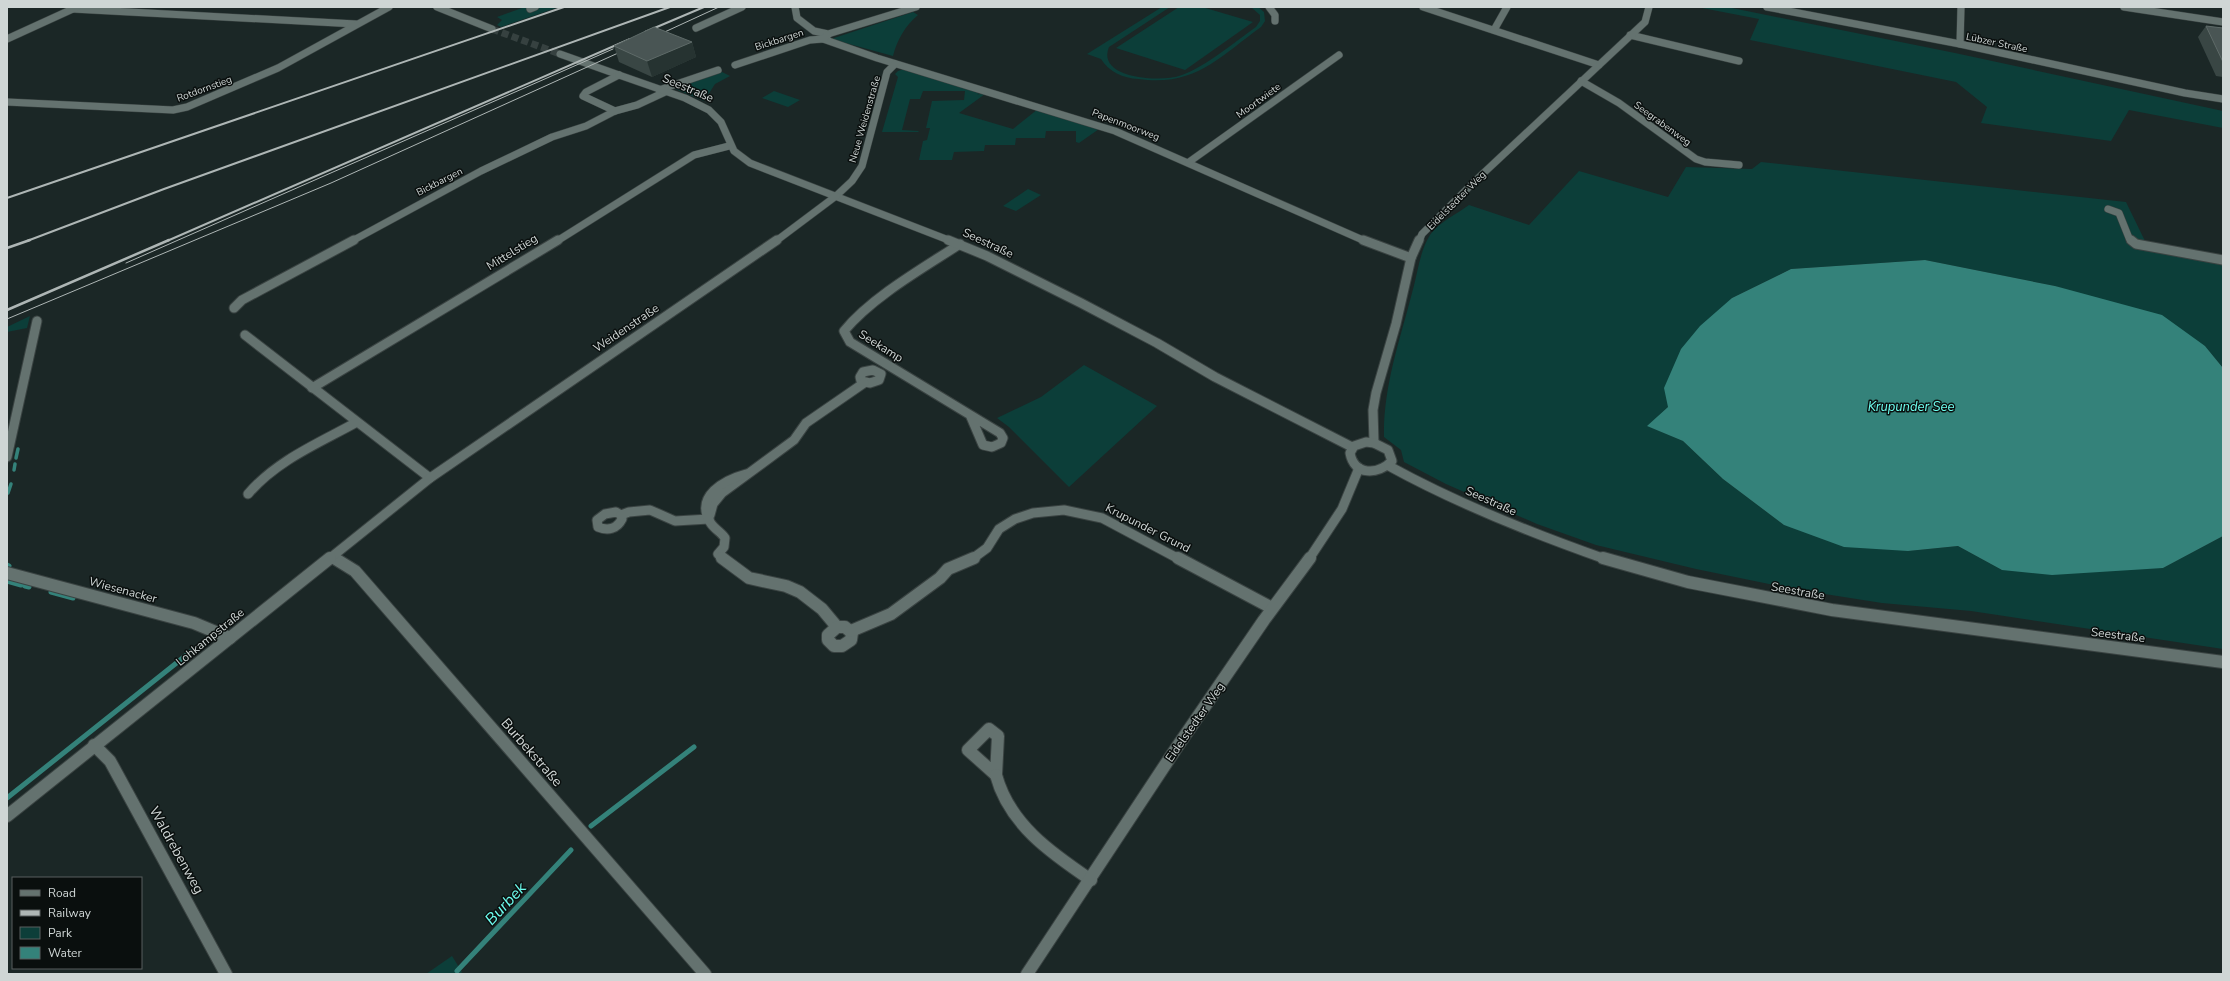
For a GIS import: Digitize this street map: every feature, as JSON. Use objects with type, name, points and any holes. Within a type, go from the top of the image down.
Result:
[{"type":"street","name":"Rotdornstieg","points":[[7,102],[173,110],[187,107],[278,68],[389,7]]},
{"type":"street","points":[[437,7],[492,29]]},
{"type":"street","points":[[696,28],[742,7]]},
{"type":"street","name":"Bickbargen","points":[[795,7],[797,18],[814,31],[828,34]]},
{"type":"street","points":[[823,39],[828,34],[916,7]]},
{"type":"street","points":[[1269,7],[1275,15],[1275,22]]},
{"type":"street","points":[[1423,7],[1598,65]]},
{"type":"street","points":[[1494,30],[1507,7]]},
{"type":"street","name":"Eidelstedter Weg","points":[[1374,443],[1374,404],[1396,324],[1411,258],[1418,241],[1429,226],[1645,22],[1649,7]]},
{"type":"street","name":"Lübzer Straße","points":[[1767,7],[1960,44],[2163,88],[2223,99]]},
{"type":"street","points":[[1960,44],[1962,15],[1961,7]]},
{"type":"street","points":[[2124,7],[2223,22]]},
{"type":"street","points":[[7,38],[75,8],[356,24]]},
{"type":"street","points":[[1630,35],[1739,61]]},
{"type":"street","name":"Bickbargen","points":[[734,65],[810,40],[823,39]]},
{"type":"street","name":"Papenmoorweg","points":[[823,39],[882,58],[895,64],[909,66],[1098,124],[1189,162],[1389,251],[1411,258]]},
{"type":"street","name":"Seestraße","points":[[560,54],[707,108],[720,120],[729,146],[735,153],[756,166],[960,244],[1081,303],[1157,343],[1215,377],[1257,397],[1352,447]]},
{"type":"street","name":"Moortwiete","points":[[1189,162],[1338,55]]},
{"type":"street","name":"Neue Weidenstraße","points":[[836,196],[852,181],[862,166],[887,72],[895,64]]},
{"type":"street","name":"Bickbargen","points":[[234,308],[242,300],[468,178],[552,137],[586,126],[615,111],[637,105],[662,91],[718,70]]},
{"type":"street","points":[[615,111],[583,96],[586,92],[619,75]]},
{"type":"street","name":"Seegrabenweg","points":[[1581,81],[1619,103],[1696,158],[1705,162],[1738,165]]},
{"type":"street","name":"Mittelstieg","points":[[310,387],[469,294],[694,155],[729,146]]},
{"type":"street","name":"Weidenstraße","points":[[430,478],[800,224],[836,196]]},
{"type":"street","points":[[2108,209],[2119,213],[2129,238],[2136,244],[2223,260]]},
{"type":"street","name":"Seekamp","points":[[960,244],[916,272],[847,325],[844,331],[846,337],[888,366],[971,417]]},
{"type":"street","points":[[7,457],[37,321]]},
{"type":"street","points":[[244,336],[430,478]]},
{"type":"street","points":[[838,627],[832,617],[797,591],[787,586],[762,582],[744,576],[718,554],[724,547],[725,538],[709,519],[710,510],[717,498],[746,474],[794,440],[811,420],[864,382],[870,383],[879,380],[881,376],[879,372],[888,366]]},
{"type":"street","points":[[248,494],[254,485],[283,464],[357,422]]},
{"type":"street","points":[[1366,442],[1374,443],[1388,450],[1392,456],[1392,461],[1389,466],[1375,472],[1359,468],[1349,458],[1349,452],[1352,447],[1366,442]]},
{"type":"street","name":"Seestraße","points":[[1389,466],[1474,508],[1539,536],[1611,561],[1688,582],[1832,610],[2223,662]]},
{"type":"street","name":"Eidelstedter Weg","points":[[1028,974],[1091,880],[1147,792],[1272,608],[1335,521],[1349,496],[1359,468]]},
{"type":"street","name":"Lohkampstraße","points":[[7,816],[430,478]]},
{"type":"street","points":[[621,515],[635,511],[650,510],[675,521],[709,519]]},
{"type":"street","name":"Krupunder Grund","points":[[851,631],[891,614],[940,578],[948,570],[964,564],[981,554],[990,545],[999,529],[1006,523],[1025,515],[1052,510],[1076,511],[1102,518],[1272,608]]},
{"type":"street","name":"Burbekstraße","points":[[332,557],[355,571],[706,974]]},
{"type":"street","name":"Wiesenacker","points":[[7,573],[201,625],[230,638]]},
{"type":"street","points":[[838,627],[845,627],[851,631],[852,636],[848,642],[842,646],[834,646],[829,643],[827,638],[830,632],[838,627]]},
{"type":"street","name":"Waldrebenweg","points":[[94,745],[110,761],[226,974]]},
{"type":"street","points":[[996,775],[1016,817],[1032,836],[1046,849],[1091,880]]},
{"type":"green space","points":[[525,7],[559,7],[501,27],[497,25],[502,20],[497,17]]},
{"type":"green space","points":[[1162,7],[1170,7],[1109,47],[1107,57],[1109,63],[1114,68],[1120,72],[1142,78],[1159,79],[1182,75],[1210,60],[1256,27],[1260,21],[1260,15],[1251,7],[1258,7],[1264,12],[1265,21],[1261,27],[1205,68],[1175,79],[1158,80],[1127,77],[1112,71],[1101,59],[1087,54]]},
{"type":"green space","points":[[1179,7],[1202,7],[1253,22],[1185,70],[1116,48]]},
{"type":"green space","points":[[1697,7],[1727,7],[1955,53],[2223,111],[2223,128],[2129,110],[2111,141],[1981,123],[1987,107],[1956,82],[1750,40],[1759,19]]},
{"type":"green space","points":[[913,12],[918,15],[902,34],[893,56],[831,39]]},
{"type":"green space","points":[[904,69],[980,92],[977,95],[981,93],[985,94],[959,113],[1013,129],[1038,109],[1099,129],[1079,143],[1076,142],[1076,131],[1046,131],[1045,138],[1016,138],[1015,145],[985,145],[984,151],[954,152],[952,160],[919,160],[923,141],[927,140],[930,128],[926,128],[932,101],[964,100],[965,91],[923,91],[920,99],[910,99],[902,130],[919,131],[918,132],[882,132],[898,77],[895,74]]},
{"type":"green space","points":[[722,72],[730,76],[715,84],[704,101],[673,88]]},
{"type":"green space","points":[[774,91],[800,100],[788,107],[762,98]]},
{"type":"green space","points":[[1761,162],[2126,202],[2145,241],[2223,255],[2223,368],[2205,346],[2055,286],[1925,260],[1791,269],[1732,298],[1668,407],[1648,426],[1683,441],[1723,479],[1784,525],[1908,551],[1958,546],[2002,570],[2163,568],[2223,536],[2223,649],[1971,611],[1882,603],[1793,589],[1696,569],[1596,545],[1537,524],[1446,484],[1404,462],[1401,450],[1384,437],[1384,418],[1389,382],[1421,256],[1430,235],[1443,222],[1469,205],[1529,225],[1579,171],[1668,197],[1686,167],[1752,169]]},
{"type":"green space","points":[[1028,189],[1041,195],[1016,211],[1003,206]]},
{"type":"green space","points":[[30,316],[27,328],[7,332],[7,327]]},
{"type":"green space","points":[[1084,365],[1157,406],[1069,487],[1009,427],[997,418],[1041,397]]},
{"type":"green space","points":[[452,956],[462,972],[460,974],[426,974]]},
{"type":"water","name":"Krupunder See","points":[[1925,260],[2055,286],[2162,315],[2205,346],[2223,368],[2223,536],[2163,568],[2052,575],[2002,570],[1958,546],[1908,551],[1844,547],[1784,525],[1723,479],[1683,441],[1647,426],[1668,407],[1664,388],[1681,349],[1700,326],[1732,298],[1791,269]]},
{"type":"building","points":[[2206,26],[2223,28],[2223,62]]},
{"type":"building","points":[[654,27],[692,42],[647,61],[614,46]]},
{"type":"waterway","points":[[16,458],[18,449]]},
{"type":"waterway","points":[[14,470],[15,464]]},
{"type":"waterway","points":[[8,493],[11,484]]},
{"type":"waterway","points":[[7,581],[21,585]]},
{"type":"waterway","points":[[25,586],[29,587]]},
{"type":"waterway","points":[[51,592],[73,598]]},
{"type":"waterway","points":[[7,798],[194,649]]},
{"type":"waterway","name":"Burbek","points":[[591,826],[694,747]]},
{"type":"waterway","name":"Burbek","points":[[457,971],[571,850]]},
{"type":"tunnel","points":[[492,29],[560,54]]},
{"type":"tram line","points":[[656,36],[719,7]]},
{"type":"tram line","points":[[126,263],[613,49]]},
{"type":"tram line","points":[[7,319],[331,183],[627,49]]},
{"type":"railway","points":[[7,198],[564,7]]},
{"type":"railway","points":[[27,241],[164,189],[670,7]]},
{"type":"railway","points":[[645,32],[704,7]]},
{"type":"railway","points":[[167,241],[630,39]]},
{"type":"railway","points":[[7,248],[30,240]]},
{"type":"railway","points":[[7,310],[169,240]]}]
